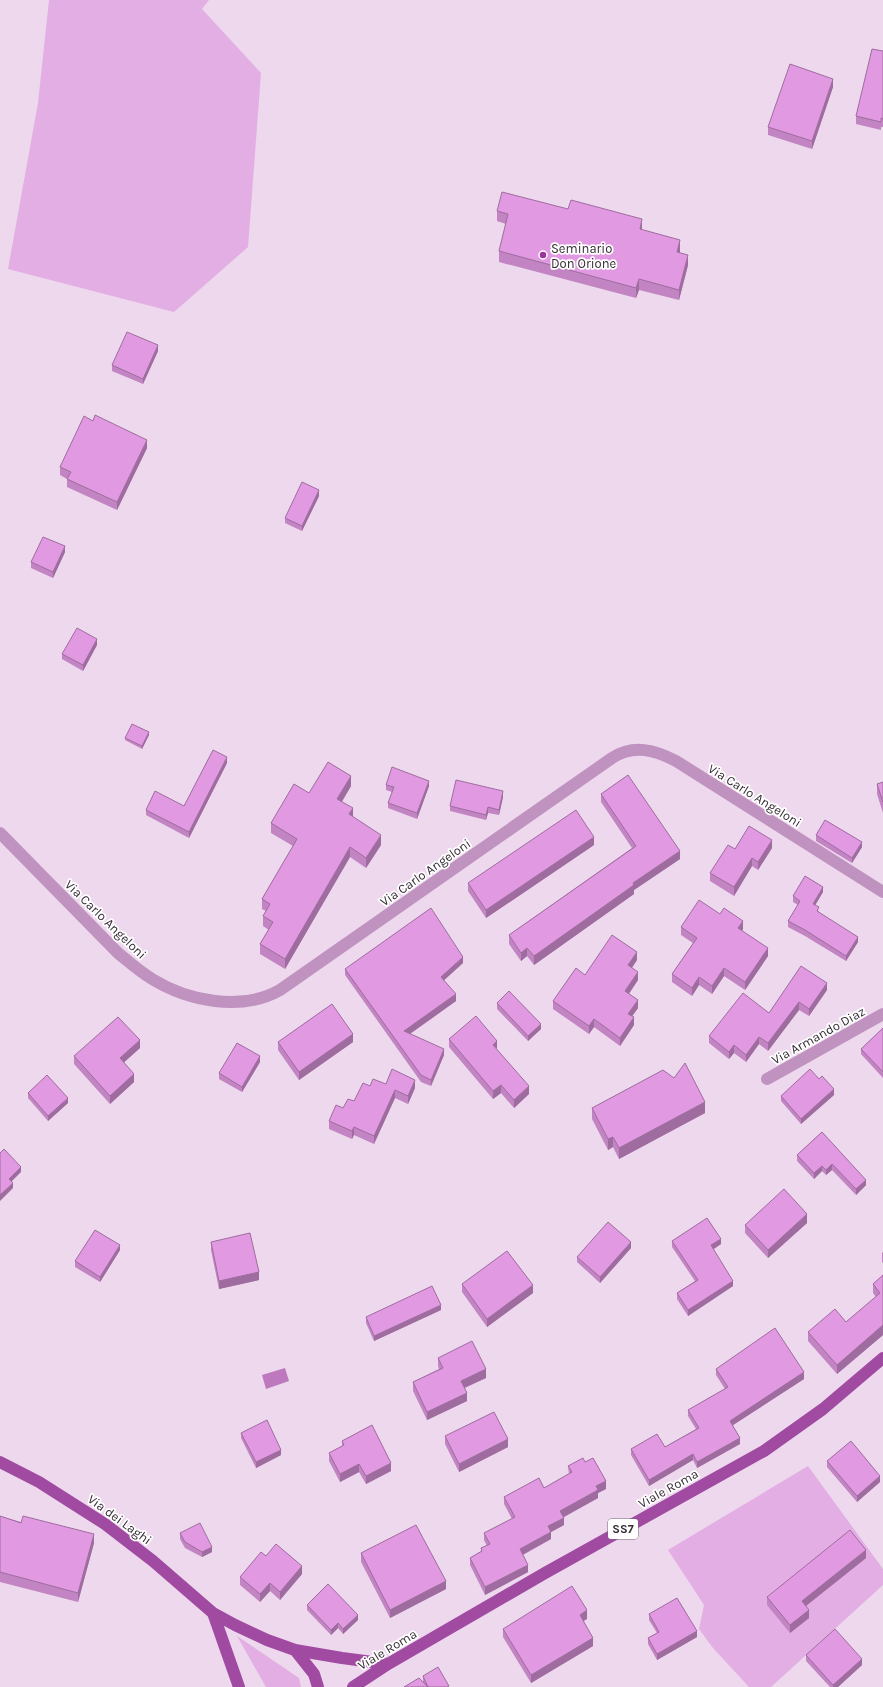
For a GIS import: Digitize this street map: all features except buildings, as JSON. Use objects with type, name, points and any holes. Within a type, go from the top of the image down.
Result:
[{"type":"main road","name":"Viale Roma","points":[[353,1687],[388,1664],[559,1565],[764,1451],[823,1409],[883,1358]]},
{"type":"main road","name":"Via dei Laghi","points":[[0,1462],[39,1482],[105,1524],[153,1561],[213,1613],[258,1636],[295,1650],[388,1664]]},
{"type":"main road","points":[[213,1613],[239,1687]]},
{"type":"main road","points":[[295,1650],[314,1674],[318,1687]]},
{"type":"street","name":"Via Carlo Angeloni","points":[[0,833],[118,953],[134,967],[160,984],[181,993],[196,998],[223,1001],[244,1002],[259,999],[287,985],[612,758],[622,753],[636,750],[657,752],[676,761],[883,892]]},
{"type":"street","name":"Via Armando Diaz","points":[[767,1079],[883,1014]]},
{"type":"shaded area","points":[[49,0],[209,0],[202,9],[261,73],[248,247],[174,312],[8,269],[38,103]]},
{"type":"shaded area","points":[[285,1368],[289,1381],[266,1389],[262,1375]]},
{"type":"shaded area","points":[[808,1466],[883,1569],[883,1585],[771,1687],[749,1687],[713,1648],[699,1629],[704,1605],[668,1550]]},
{"type":"shaded area","points":[[237,1636],[299,1678],[301,1687],[266,1687]]},
{"type":"place","name":"Seminario Don Orione","points":[[543,255]]}]
